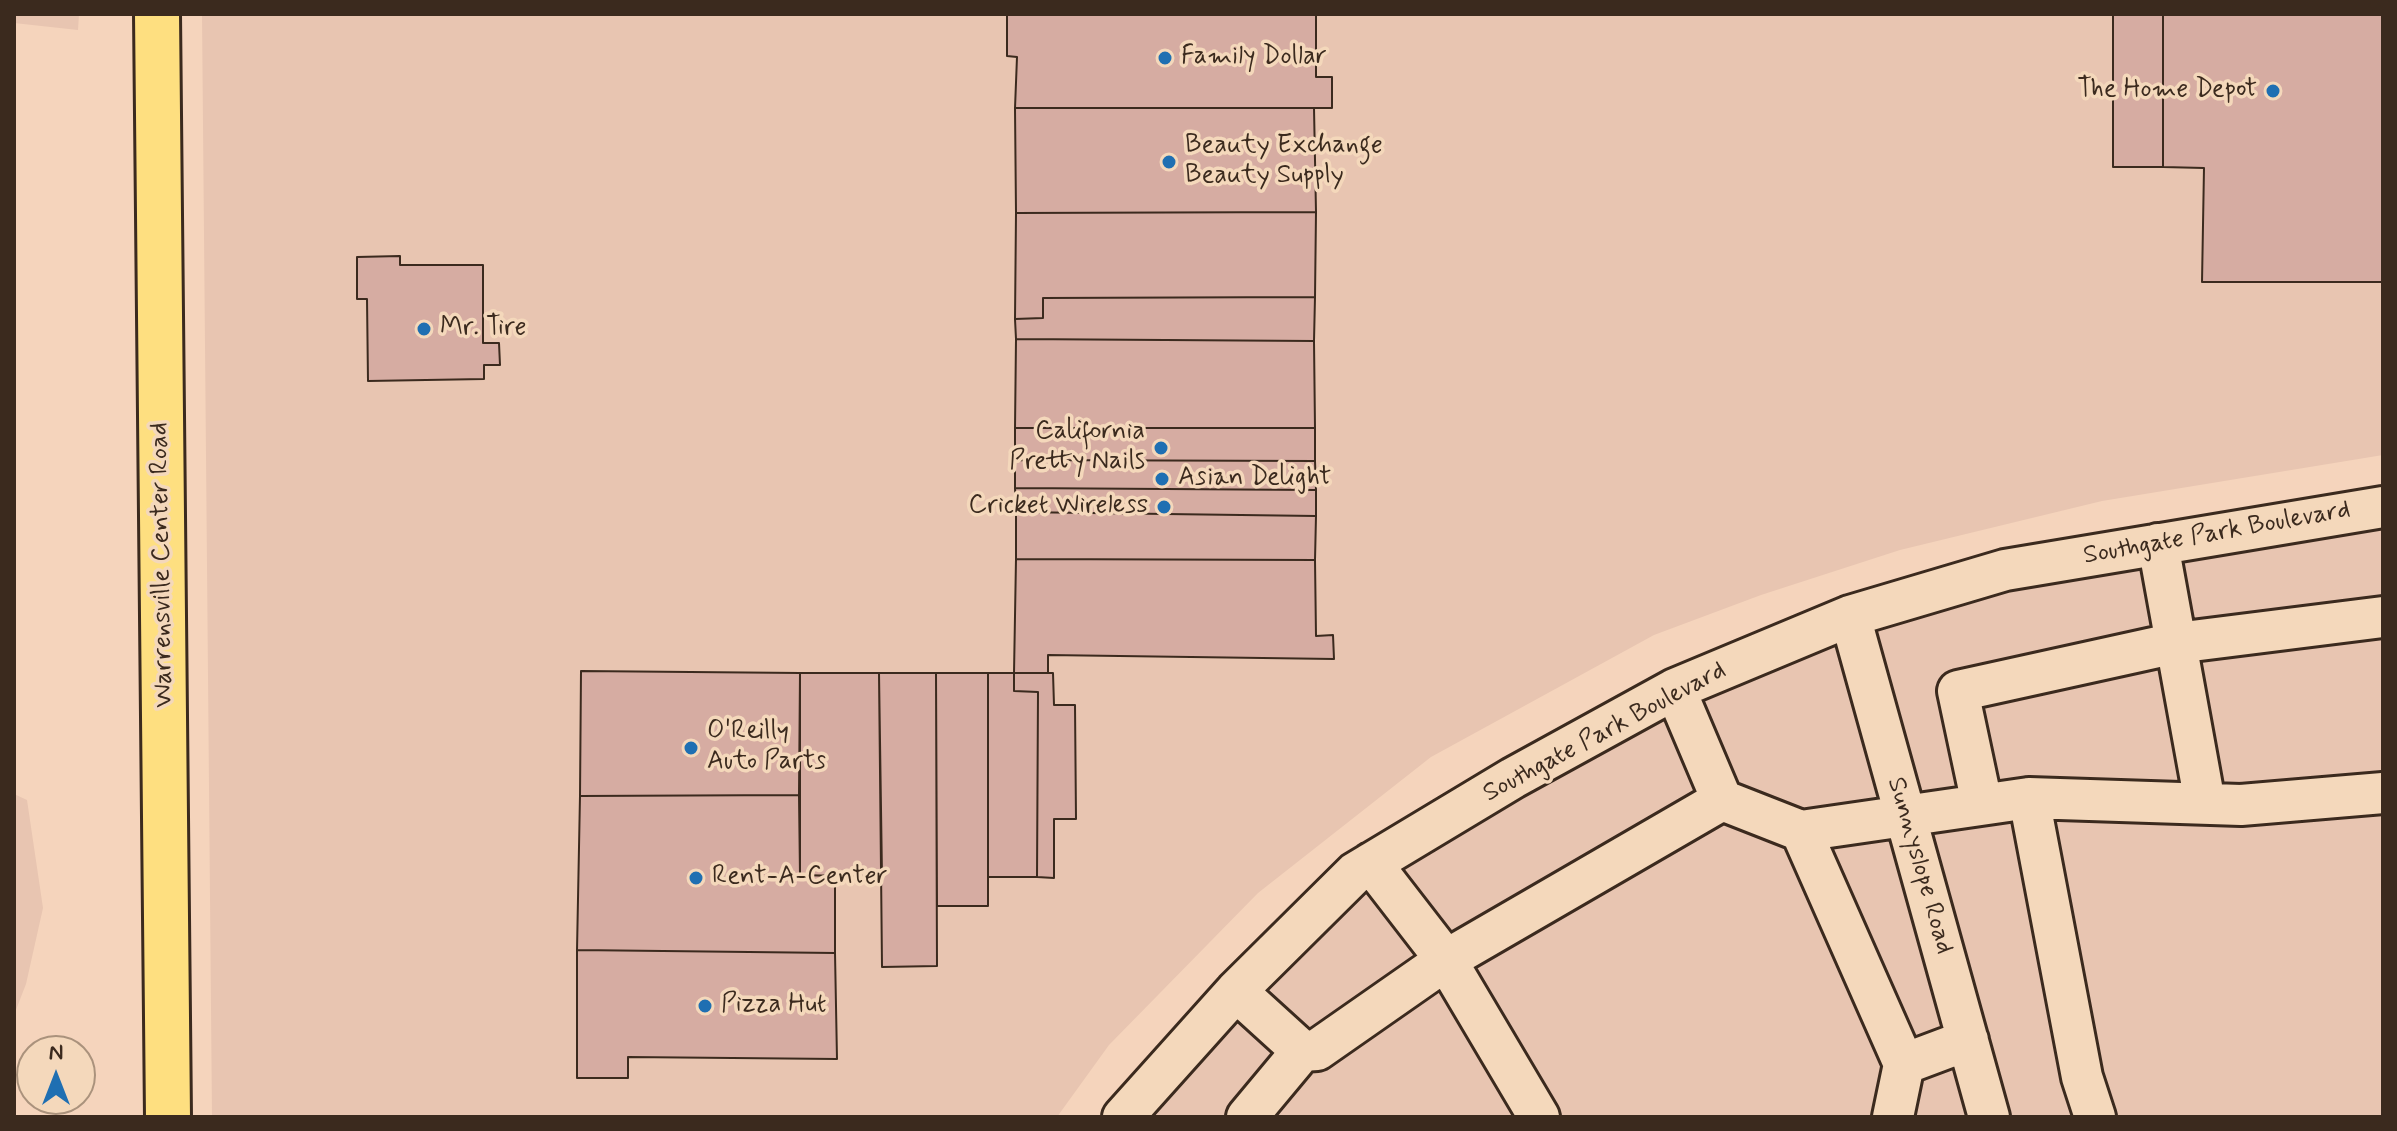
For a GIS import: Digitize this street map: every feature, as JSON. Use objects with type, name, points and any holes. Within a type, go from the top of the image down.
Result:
[{"type":"main road","name":"Warrensville Center Road","points":[[157,14],[168,1117]]},
{"type":"street","name":"Southgate Park Boulevard","points":[[1128,1115],[1236,991],[1355,873],[1513,778],[1675,689],[1850,616],[2005,570],[2383,507]]},
{"type":"street","points":[[2158,544],[2205,803]]},
{"type":"street","name":"Sunnyslope Road","points":[[1850,616],[1989,1117]]},
{"type":"street","points":[[1982,804],[1958,691],[2176,643],[2383,617]]},
{"type":"street","points":[[1675,689],[1722,800],[1801,831],[1905,813],[2029,798],[2241,805],[2383,793]]},
{"type":"street","points":[[2029,798],[2082,1077],[2095,1117]]},
{"type":"street","points":[[1236,991],[1302,1051],[1317,1050],[1446,960],[1722,800]]},
{"type":"street","points":[[1801,831],[1904,1064],[1893,1117]]},
{"type":"street","points":[[1371,863],[1446,960],[1539,1117]]},
{"type":"street","points":[[1904,1064],[1968,1040]]},
{"type":"street","points":[[1247,1117],[1302,1051]]},
{"type":"shaded area","points":[[14,14],[79,14],[78,30],[14,23]]},
{"type":"shaded area","points":[[202,14],[2383,14],[2383,455],[2102,501],[1900,550],[1761,595],[1654,635],[1431,757],[1258,893],[1109,1045],[1057,1117],[212,1117]]},
{"type":"shaded area","points":[[2383,507],[2383,1117],[1156,1117],[1139,1099],[1355,873],[1850,616]]},
{"type":"shaded area","points":[[14,794],[27,800],[43,908],[26,984],[14,1015]]},
{"type":"building","points":[[1007,14],[1316,14],[1316,77],[1332,77],[1332,108],[1015,108],[1017,57],[1007,56]]},
{"type":"building","points":[[2113,14],[2163,14],[2163,167],[2113,167]]},
{"type":"building","name":"The Home Depot","points":[[2163,14],[2383,14],[2383,282],[2202,282],[2204,168],[2163,167]]},
{"type":"building","points":[[1015,108],[1314,108],[1316,212],[1016,213]]},
{"type":"building","points":[[1316,212],[1315,297],[1043,298],[1043,318],[1015,319],[1016,213]]},
{"type":"building","points":[[400,256],[400,265],[483,265],[483,343],[499,343],[500,365],[484,365],[484,379],[368,381],[367,299],[357,299],[357,257]]},
{"type":"building","points":[[1315,297],[1314,341],[1016,339],[1015,319],[1043,318],[1043,298]]},
{"type":"building","points":[[1016,339],[1314,341],[1315,428],[1015,428]]},
{"type":"building","points":[[1015,428],[1315,428],[1315,461],[1015,460]]},
{"type":"building","points":[[1015,460],[1315,461],[1316,490],[1015,488]]},
{"type":"building","points":[[1015,488],[1316,490],[1316,516],[1016,512]]},
{"type":"building","points":[[1016,512],[1316,516],[1315,560],[1016,559]]},
{"type":"building","points":[[1016,559],[1315,560],[1316,636],[1333,635],[1334,659],[1048,655],[1048,673],[1014,673]]},
{"type":"building","points":[[581,671],[800,673],[799,795],[580,796]]},
{"type":"building","points":[[800,673],[879,673],[882,877],[800,875]]},
{"type":"building","points":[[879,673],[936,673],[937,966],[882,967]]},
{"type":"building","points":[[936,673],[988,673],[988,906],[937,906]]},
{"type":"building","points":[[988,673],[1014,673],[1014,691],[1038,692],[1037,877],[988,877]]},
{"type":"building","points":[[1014,673],[1053,673],[1054,705],[1075,705],[1076,819],[1054,819],[1054,878],[1037,877],[1038,692],[1014,691]]},
{"type":"building","points":[[799,795],[800,875],[835,876],[835,953],[577,950],[580,796]]},
{"type":"building","points":[[577,950],[835,953],[837,1059],[628,1057],[628,1078],[577,1078]]},
{"type":"place","name":"Family Dollar","points":[[1165,58]]},
{"type":"place","name":"The Home Depot","points":[[2273,91]]},
{"type":"place","name":"Beauty Exchange Beauty Supply","points":[[1169,162]]},
{"type":"place","name":"Mr. Tire","points":[[424,329]]},
{"type":"place","name":"California Pretty Nails","points":[[1161,448]]},
{"type":"place","name":"Asian Delight","points":[[1162,479]]},
{"type":"place","name":"Cricket Wireless","points":[[1164,507]]},
{"type":"place","name":"O'Reilly Auto Parts","points":[[691,748]]},
{"type":"place","name":"Rent-A-Center","points":[[696,878]]},
{"type":"place","name":"Pizza Hut","points":[[705,1006]]}]
